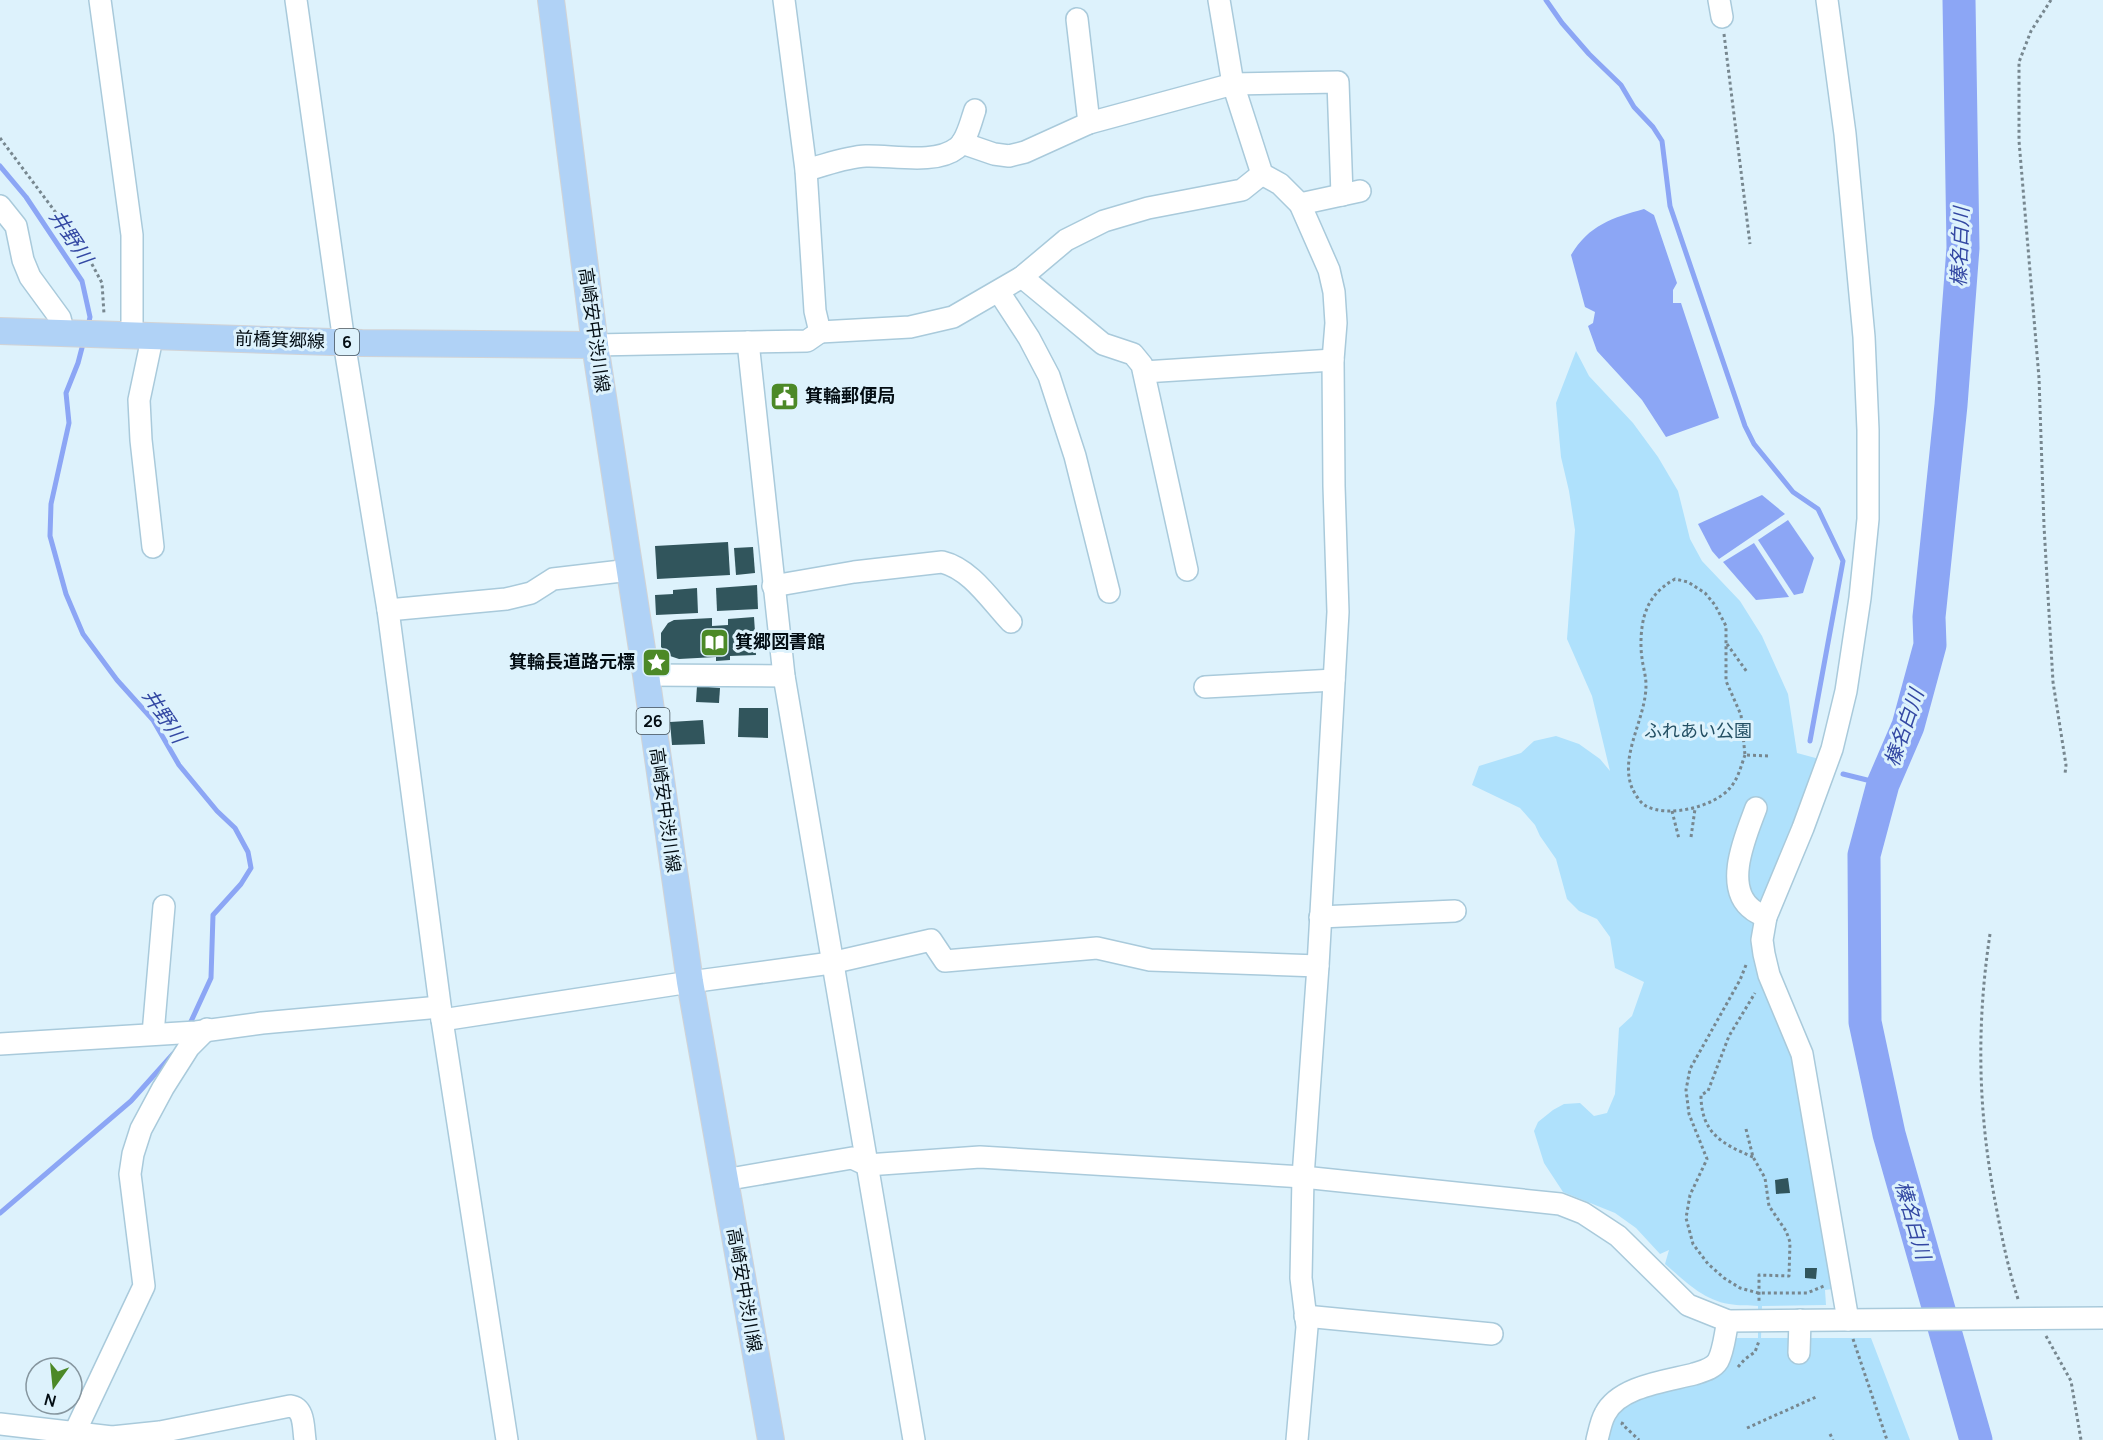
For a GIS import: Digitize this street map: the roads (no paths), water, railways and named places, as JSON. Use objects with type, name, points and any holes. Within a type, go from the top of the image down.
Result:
[{"type":"main road","name":"高崎安中渋川線","points":[[551,0],[595,345],[690,982],[771,1440]]},
{"type":"main road","name":"前橋箕郷線","points":[[0,331],[344,342],[595,345]]},
{"type":"street","points":[[100,0],[132,235],[141,336],[150,348],[139,400],[141,440],[153,547]]},
{"type":"street","points":[[296,0],[344,342],[387,610],[441,1014],[507,1440]]},
{"type":"street","points":[[784,0],[806,170],[815,311],[820,332]]},
{"type":"street","points":[[1219,0],[1233,84],[1262,174],[1280,184],[1300,204],[1329,270],[1334,292],[1336,322],[1333,360],[1338,612],[1318,966],[1303,1177],[1301,1278],[1305,1316],[1305,1349],[1297,1440]]},
{"type":"street","points":[[1827,0],[1845,134],[1864,337],[1868,430],[1868,519],[1854,643],[1839,722],[1806,821],[1766,917],[1763,948],[1769,975],[1802,1054],[1852,1324]]},
{"type":"street","points":[[1077,19],[1089,123]]},
{"type":"street","points":[[962,143],[994,154],[1009,156],[1025,152],[1089,123],[1233,84],[1338,82],[1351,193],[1300,204]]},
{"type":"street","points":[[806,170],[866,156],[919,159],[957,149],[962,143],[975,110]]},
{"type":"street","points":[[595,345],[807,341],[820,332],[910,327],[953,316],[999,292],[1022,277],[1066,240],[1104,221],[1148,208],[1242,190],[1262,174]]},
{"type":"street","points":[[0,206],[16,226],[23,260],[30,277],[60,318],[64,329],[85,335]]},
{"type":"street","points":[[1022,277],[1103,344],[1133,354],[1142,365],[1187,570]]},
{"type":"street","points":[[999,292],[1029,338],[1049,376],[1075,456],[1109,592]]},
{"type":"street","points":[[748,342],[784,676],[831,963],[914,1440]]},
{"type":"street","points":[[1144,372],[1333,360]]},
{"type":"street","points":[[773,586],[854,572],[942,562],[963,571],[1011,622]]},
{"type":"street","points":[[387,610],[506,599],[531,593],[553,579],[630,570]]},
{"type":"street","points":[[646,675],[784,676]]},
{"type":"street","points":[[1205,687],[1334,680]]},
{"type":"street","points":[[1756,808],[1742,845],[1738,878],[1742,896],[1752,909],[1766,917]]},
{"type":"street","points":[[153,1034],[164,906]]},
{"type":"street","points":[[1320,917],[1455,912]]},
{"type":"street","points":[[0,1044],[192,1031],[262,1023],[441,1014],[831,963],[931,940],[945,961],[1096,948],[1150,960],[1318,966]]},
{"type":"street","points":[[74,1434],[144,1286],[130,1174],[133,1154],[141,1128],[189,1047],[192,1031]]},
{"type":"street","points":[[724,1180],[852,1158],[867,1165],[980,1157],[1303,1177],[1560,1204],[1583,1213],[1618,1236],[1688,1305],[1728,1321],[1800,1320],[1852,1324],[2103,1318]]},
{"type":"street","points":[[1305,1316],[1492,1334]]},
{"type":"street","points":[[1798,1353],[1800,1320]]},
{"type":"street","points":[[1597,1440],[1605,1414],[1624,1393],[1703,1377],[1718,1361],[1728,1321]]},
{"type":"street","points":[[0,1424],[112,1437],[140,1435],[290,1406],[297,1407],[300,1411],[305,1440]]},
{"type":"water","points":[[1644,209],[1654,215],[1677,283],[1673,290],[1673,303],[1681,303],[1719,418],[1666,437],[1642,400],[1597,351],[1588,326],[1593,323],[1595,312],[1585,307],[1571,255],[1586,236],[1602,224]]},
{"type":"water","points":[[1762,495],[1785,514],[1719,559],[1712,551],[1698,524]]},
{"type":"water","points":[[1788,520],[1814,558],[1803,593],[1794,595],[1758,540]]},
{"type":"water","points":[[1754,543],[1789,597],[1756,600],[1723,562]]},
{"type":"waterway","points":[[1546,0],[1562,23],[1589,54],[1621,85],[1634,107],[1653,127],[1662,141],[1670,206],[1745,426],[1754,444],[1793,492],[1818,509],[1843,561],[1810,741]]},
{"type":"waterway","name":"榛名白川","points":[[1959,0],[1963,248],[1951,405],[1929,617],[1930,645],[1908,726],[1883,784],[1864,855],[1865,1022],[1889,1134],[1976,1440]]},
{"type":"waterway","name":"井野川","points":[[0,166],[26,197],[82,281],[90,317],[88,326]]},
{"type":"waterway","name":"井野川","points":[[84,340],[66,393],[69,423],[51,504],[50,536],[66,594],[83,634],[117,680],[153,720],[179,765],[217,811],[235,828],[248,852],[251,868],[241,884],[213,915],[211,978],[188,1028]]},
{"type":"waterway","points":[[1843,774],[1883,784]]},
{"type":"waterway","name":"井野川","points":[[0,1213],[131,1101],[173,1054]]},
{"type":"place","name":"箕輪郵便局","points":[[784,396]]},
{"type":"place","name":"箕郷図書館","points":[[714,642]]},
{"type":"place","name":"箕輪長道路元標","points":[[656,662]]},
{"type":"park label","name":"ふれあい公園","points":[[1698,731]]}]
